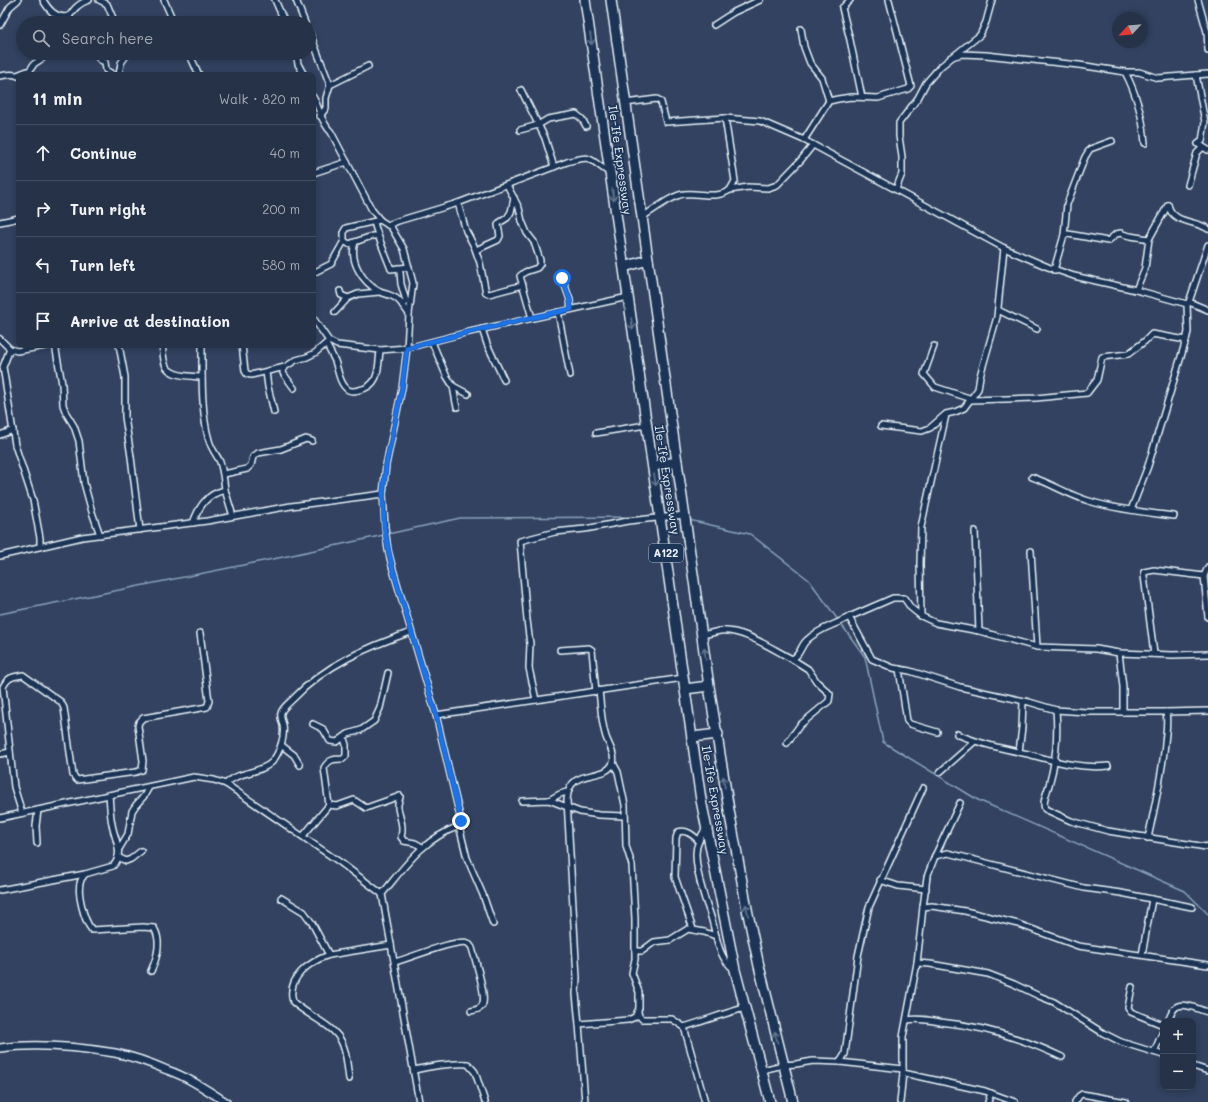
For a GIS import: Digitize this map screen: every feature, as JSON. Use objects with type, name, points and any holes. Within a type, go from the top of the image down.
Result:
[{"type":"highway","name":"Ile-Ife Expressway","points":[[585,0],[701,800],[735,970],[770,1102]]},
{"type":"highway","name":"Ile-Ife Expressway","points":[[611,0],[702,635],[729,810],[759,966],[793,1102]]},
{"type":"highway","points":[[624,268],[648,260]]},
{"type":"highway","points":[[653,466],[677,462]]},
{"type":"highway","points":[[685,689],[710,686]]},
{"type":"highway","points":[[692,737],[718,734]]},
{"type":"street","points":[[0,25],[10,7],[18,0]]},
{"type":"street","points":[[43,0],[49,10],[59,16]]},
{"type":"street","points":[[69,16],[80,3],[89,0]]},
{"type":"street","points":[[99,0],[107,4],[112,16]]},
{"type":"street","points":[[164,0],[171,16]]},
{"type":"street","points":[[275,0],[282,16]]},
{"type":"street","points":[[296,0],[302,16]]},
{"type":"street","points":[[714,25],[734,12],[760,0]]},
{"type":"street","points":[[850,0],[842,8],[862,98]]},
{"type":"street","points":[[804,140],[829,102],[838,99],[878,98],[908,89],[911,86],[889,0]]},
{"type":"street","points":[[896,189],[902,174],[899,123],[918,98],[926,83],[940,67],[980,35],[986,22],[992,0]]},
{"type":"street","points":[[1198,0],[1207,32],[1208,50]]},
{"type":"street","points":[[802,29],[804,47],[810,63],[822,78],[829,102]]},
{"type":"street","points":[[316,50],[330,85],[326,98],[326,108],[317,114]]},
{"type":"street","points":[[951,58],[962,54],[986,55],[1079,65],[1125,72],[1139,72],[1158,78],[1208,74]]},
{"type":"street","points":[[26,72],[40,60]]},
{"type":"street","points":[[102,60],[105,62],[106,70],[109,72]]},
{"type":"street","points":[[120,72],[123,60]]},
{"type":"street","points":[[192,60],[198,72]]},
{"type":"street","points":[[297,60],[302,72]]},
{"type":"street","points":[[330,85],[368,66]]},
{"type":"street","points":[[1125,72],[1134,88],[1143,122],[1145,143]]},
{"type":"street","points":[[1196,75],[1205,122],[1202,141],[1198,144],[1208,150]]},
{"type":"street","points":[[0,76],[16,76]]},
{"type":"street","points":[[521,90],[544,138],[554,167]]},
{"type":"street","points":[[626,103],[657,99],[661,102],[666,122],[725,118],[760,122],[804,140],[1004,248],[1054,270],[1188,303],[1208,310]]},
{"type":"street","points":[[316,102],[317,114],[331,132],[372,210],[380,220],[391,227],[404,249],[413,283],[402,388],[386,465],[383,494],[384,528],[388,550],[436,715],[458,805],[461,821],[459,826],[467,858],[483,895],[493,924]]},
{"type":"street","points":[[520,130],[538,125],[548,119],[576,114],[582,119],[586,126]]},
{"type":"street","points":[[725,118],[734,181],[730,190]]},
{"type":"street","points":[[1054,270],[1064,235],[1067,204],[1084,157],[1090,149],[1112,141]]},
{"type":"street","points":[[642,217],[674,196],[684,194],[720,195],[730,190],[748,187],[768,188],[777,185],[813,145]]},
{"type":"street","points":[[1188,185],[1197,154],[1203,147]]},
{"type":"street","points":[[377,236],[380,229],[387,224],[458,203],[585,157],[593,159],[600,167],[610,174]]},
{"type":"street","points":[[316,172],[347,162]]},
{"type":"street","points":[[507,185],[519,208],[527,233],[534,242],[540,260],[540,264],[537,268],[525,272],[520,276],[532,318]]},
{"type":"street","points":[[476,250],[498,240],[500,236],[498,225],[507,218],[511,212],[514,198]]},
{"type":"street","points":[[458,203],[466,231],[476,250],[487,294],[523,285]]},
{"type":"street","points":[[1136,290],[1145,268],[1149,239],[1168,205],[1170,212],[1183,220],[1208,229]]},
{"type":"street","points":[[0,222],[16,219]]},
{"type":"street","points":[[316,272],[331,264],[344,240],[344,231],[346,228],[380,220]]},
{"type":"street","points":[[374,222],[377,236],[391,269],[409,267]]},
{"type":"street","points":[[1064,235],[1068,234],[1108,240],[1116,234],[1121,233],[1126,236],[1136,236],[1149,239]]},
{"type":"street","points":[[344,240],[349,244],[372,236],[377,236]]},
{"type":"street","points":[[355,242],[353,250],[354,259],[360,273],[380,292],[398,299],[409,314]]},
{"type":"street","points":[[1131,510],[1148,466],[1186,340],[1188,332],[1188,303],[1208,245]]},
{"type":"street","points":[[881,426],[922,431],[930,428],[946,414],[964,408],[978,390],[980,376],[998,310],[1004,248]]},
{"type":"street","points":[[398,268],[406,301],[403,306]]},
{"type":"street","points":[[562,278],[570,300],[571,309]]},
{"type":"street","points":[[340,291],[341,295],[348,298]]},
{"type":"street","points":[[335,312],[348,298],[358,294],[380,292]]},
{"type":"street","points":[[328,342],[337,345],[380,350],[407,348],[482,329],[628,297]]},
{"type":"street","points":[[998,310],[1037,330]]},
{"type":"street","points":[[558,312],[570,375]]},
{"type":"street","points":[[316,323],[328,342],[343,384],[346,389],[350,391],[372,385],[377,376],[380,350]]},
{"type":"street","points":[[482,329],[487,344],[504,380]]},
{"type":"street","points":[[934,346],[924,374],[935,387],[971,400],[1036,398],[1087,393],[1097,380],[1102,357],[1128,354],[1152,334],[1186,340]]},
{"type":"street","points":[[0,339],[10,349],[17,351],[34,348]]},
{"type":"street","points":[[242,348],[245,371],[247,374],[251,375],[285,367],[296,360],[315,353],[328,342]]},
{"type":"street","points":[[432,342],[446,375],[453,386],[457,407]]},
{"type":"street","points":[[332,356],[337,345]]},
{"type":"street","points":[[56,348],[62,384],[63,404],[66,413],[74,426],[79,441],[84,483],[100,535]]},
{"type":"street","points":[[120,348],[125,377],[125,417],[132,456],[140,530]]},
{"type":"street","points":[[162,348],[165,365],[169,371],[178,374],[202,377]]},
{"type":"street","points":[[202,348],[204,412],[208,440],[214,454],[219,460],[224,474],[225,490],[233,516]]},
{"type":"street","points":[[10,349],[3,367],[15,444],[33,500],[40,538],[40,546]]},
{"type":"street","points":[[285,367],[283,373],[294,388]]},
{"type":"street","points":[[266,372],[274,412]]},
{"type":"street","points":[[453,386],[468,394]]},
{"type":"street","points":[[921,616],[921,527],[946,414]]},
{"type":"street","points":[[596,433],[646,425]]},
{"type":"street","points":[[0,435],[13,430]]},
{"type":"street","points":[[224,474],[247,469],[251,465],[253,458],[258,453],[281,449],[306,439],[312,440]]},
{"type":"street","points":[[1032,477],[1090,502],[1174,516]]},
{"type":"street","points":[[193,523],[198,510],[209,496],[225,490]]},
{"type":"street","points":[[0,556],[82,537],[193,523],[291,506],[383,494]]},
{"type":"street","points":[[536,700],[529,668],[530,644],[520,541],[555,532],[585,529],[628,521],[661,519],[685,515]]},
{"type":"street","points":[[975,530],[979,631]]},
{"type":"street","points":[[1031,551],[1038,647]]},
{"type":"street","points":[[1208,567],[1204,576],[1208,617]]},
{"type":"street","points":[[1154,654],[1144,572],[1154,570],[1204,576]]},
{"type":"street","points":[[792,659],[797,657],[803,644],[817,632],[893,598],[904,598],[911,608],[921,616],[936,622],[979,631],[1038,647],[1096,649],[1120,653],[1208,654]]},
{"type":"street","points":[[849,617],[872,659],[899,669],[960,687],[1056,710],[1086,712],[1166,712],[1208,710]]},
{"type":"street","points":[[702,635],[722,631],[738,633],[764,643],[803,665],[810,671],[817,682],[830,694],[829,701],[800,725],[787,743]]},
{"type":"street","points":[[22,813],[14,786],[3,687],[6,680],[14,676],[23,675],[61,702],[64,708],[73,775],[77,780],[142,770],[143,761],[138,726],[139,722],[143,718],[207,707],[209,701],[200,632]]},
{"type":"street","points":[[226,784],[230,779],[265,767],[272,761],[284,736],[280,717],[281,711],[298,693],[325,671],[348,658],[380,643],[411,632]]},
{"type":"street","points":[[560,650],[589,648],[592,650],[603,727],[613,758],[613,763],[618,772],[625,805],[624,816],[626,846],[632,865],[635,919],[635,959],[632,973],[638,992],[638,1016],[642,1019],[672,1019],[684,1027],[705,1102]]},
{"type":"street","points":[[1120,653],[1123,687],[1123,712]]},
{"type":"street","points":[[899,669],[906,721],[910,724],[937,732]]},
{"type":"street","points":[[313,724],[323,729],[330,741],[337,742],[348,734],[361,730],[374,721],[380,708],[388,673]]},
{"type":"street","points":[[436,715],[683,678]]},
{"type":"street","points":[[1019,752],[1023,701]]},
{"type":"street","points":[[1056,710],[1057,735],[1054,760],[1043,805],[1044,809],[1071,821],[1108,831],[1206,847],[1208,846]]},
{"type":"street","points":[[1148,838],[1160,779],[1167,726],[1166,712]]},
{"type":"street","points":[[956,734],[974,742],[1054,760],[1093,768],[1108,766]]},
{"type":"street","points":[[303,836],[329,805],[324,768],[326,763],[332,759],[343,759],[346,756],[346,745],[344,738]]},
{"type":"street","points":[[940,772],[974,742]]},
{"type":"street","points":[[281,745],[294,755],[300,765]]},
{"type":"street","points":[[0,754],[10,752]]},
{"type":"street","points":[[585,1102],[576,994],[577,978],[567,792],[577,778],[607,769],[613,763]]},
{"type":"street","points":[[0,818],[194,777],[214,780],[226,784],[303,836],[382,894],[419,1102]]},
{"type":"street","points":[[119,849],[128,834],[132,811],[149,787]]},
{"type":"street","points":[[840,1062],[845,1054],[862,932],[868,907],[923,788]]},
{"type":"street","points":[[549,800],[567,792]]},
{"type":"street","points":[[0,890],[85,874],[113,866],[118,857],[119,849],[112,824],[109,795]]},
{"type":"street","points":[[329,805],[337,806],[354,800],[366,808],[400,796],[401,798],[398,807],[402,823],[401,837],[404,841],[415,843],[422,847]]},
{"type":"street","points":[[522,800],[549,800],[580,812],[599,815],[624,816]]},
{"type":"street","points":[[900,1102],[903,1071],[903,1036],[917,963],[927,877],[960,802]]},
{"type":"street","points":[[37,843],[36,826],[38,810]]},
{"type":"street","points":[[382,894],[422,847],[440,834],[459,826]]},
{"type":"street","points":[[707,826],[699,841],[696,852],[698,870],[704,897],[712,917],[717,944],[729,965],[735,970]]},
{"type":"street","points":[[693,930],[675,877],[676,838],[678,832],[685,831],[695,836],[699,841]]},
{"type":"street","points":[[118,857],[126,861],[141,851]]},
{"type":"street","points":[[935,856],[948,853],[1084,888],[1192,907]]},
{"type":"street","points":[[85,874],[81,880],[80,886],[81,904],[87,922],[92,930],[143,926],[154,928],[156,932],[158,949],[157,959],[151,971]]},
{"type":"street","points":[[880,880],[898,886],[926,889]]},
{"type":"street","points":[[281,898],[304,912],[312,923],[329,955]]},
{"type":"street","points":[[1142,955],[1152,899]]},
{"type":"street","points":[[923,907],[932,906],[965,911],[1018,924],[1078,946],[1208,965]]},
{"type":"street","points":[[704,932],[713,926]]},
{"type":"street","points":[[635,951],[642,951],[654,942],[670,940],[688,929],[716,936]]},
{"type":"street","points":[[395,962],[444,946],[463,942],[468,943],[472,948],[484,995],[483,1004],[479,1009],[471,1011]]},
{"type":"street","points":[[350,1079],[341,1040],[335,1033],[293,1002],[291,988],[302,970],[320,958],[329,955],[391,945]]},
{"type":"street","points":[[917,963],[961,968],[988,974],[1054,1002],[1103,1033],[1121,1042],[1160,1054]]},
{"type":"street","points":[[1132,987],[1128,1008],[1131,1012],[1160,1023]]},
{"type":"street","points":[[1170,1018],[1175,1008],[1184,1005],[1208,1012]]},
{"type":"street","points":[[684,1027],[745,1008]]},
{"type":"street","points":[[579,1024],[628,1020],[635,1017],[638,1012]]},
{"type":"street","points":[[907,1020],[917,1018],[964,1024],[1021,1041],[1062,1057]]},
{"type":"street","points":[[1154,1052],[1160,1038]]},
{"type":"street","points":[[0,1048],[37,1046],[116,1053],[168,1070],[200,1085],[226,1102]]},
{"type":"street","points":[[762,1070],[783,1065],[814,1061],[840,1062],[903,1071],[991,1093],[1015,1102]]},
{"type":"street","points":[[414,1070],[441,1064],[468,1064],[475,1072],[486,1102]]},
{"type":"street","points":[[1196,1067],[1208,1071]]},
{"type":"street","points":[[988,1102],[991,1093]]},
{"type":"street","points":[[1075,1102],[1082,1094],[1126,1102]]},
{"type":"waterway","points":[[388,534],[460,518],[642,517]]},
{"type":"waterway","points":[[689,520],[750,534],[809,580],[865,657],[883,742],[978,800],[1185,891],[1208,914]]},
{"type":"waterway","points":[[0,614],[384,535]]},
{"type":"route","points":[[461,821],[436,715],[392,566],[384,528],[383,494],[386,465],[402,388],[407,348],[571,309],[570,300],[562,278]]}]
